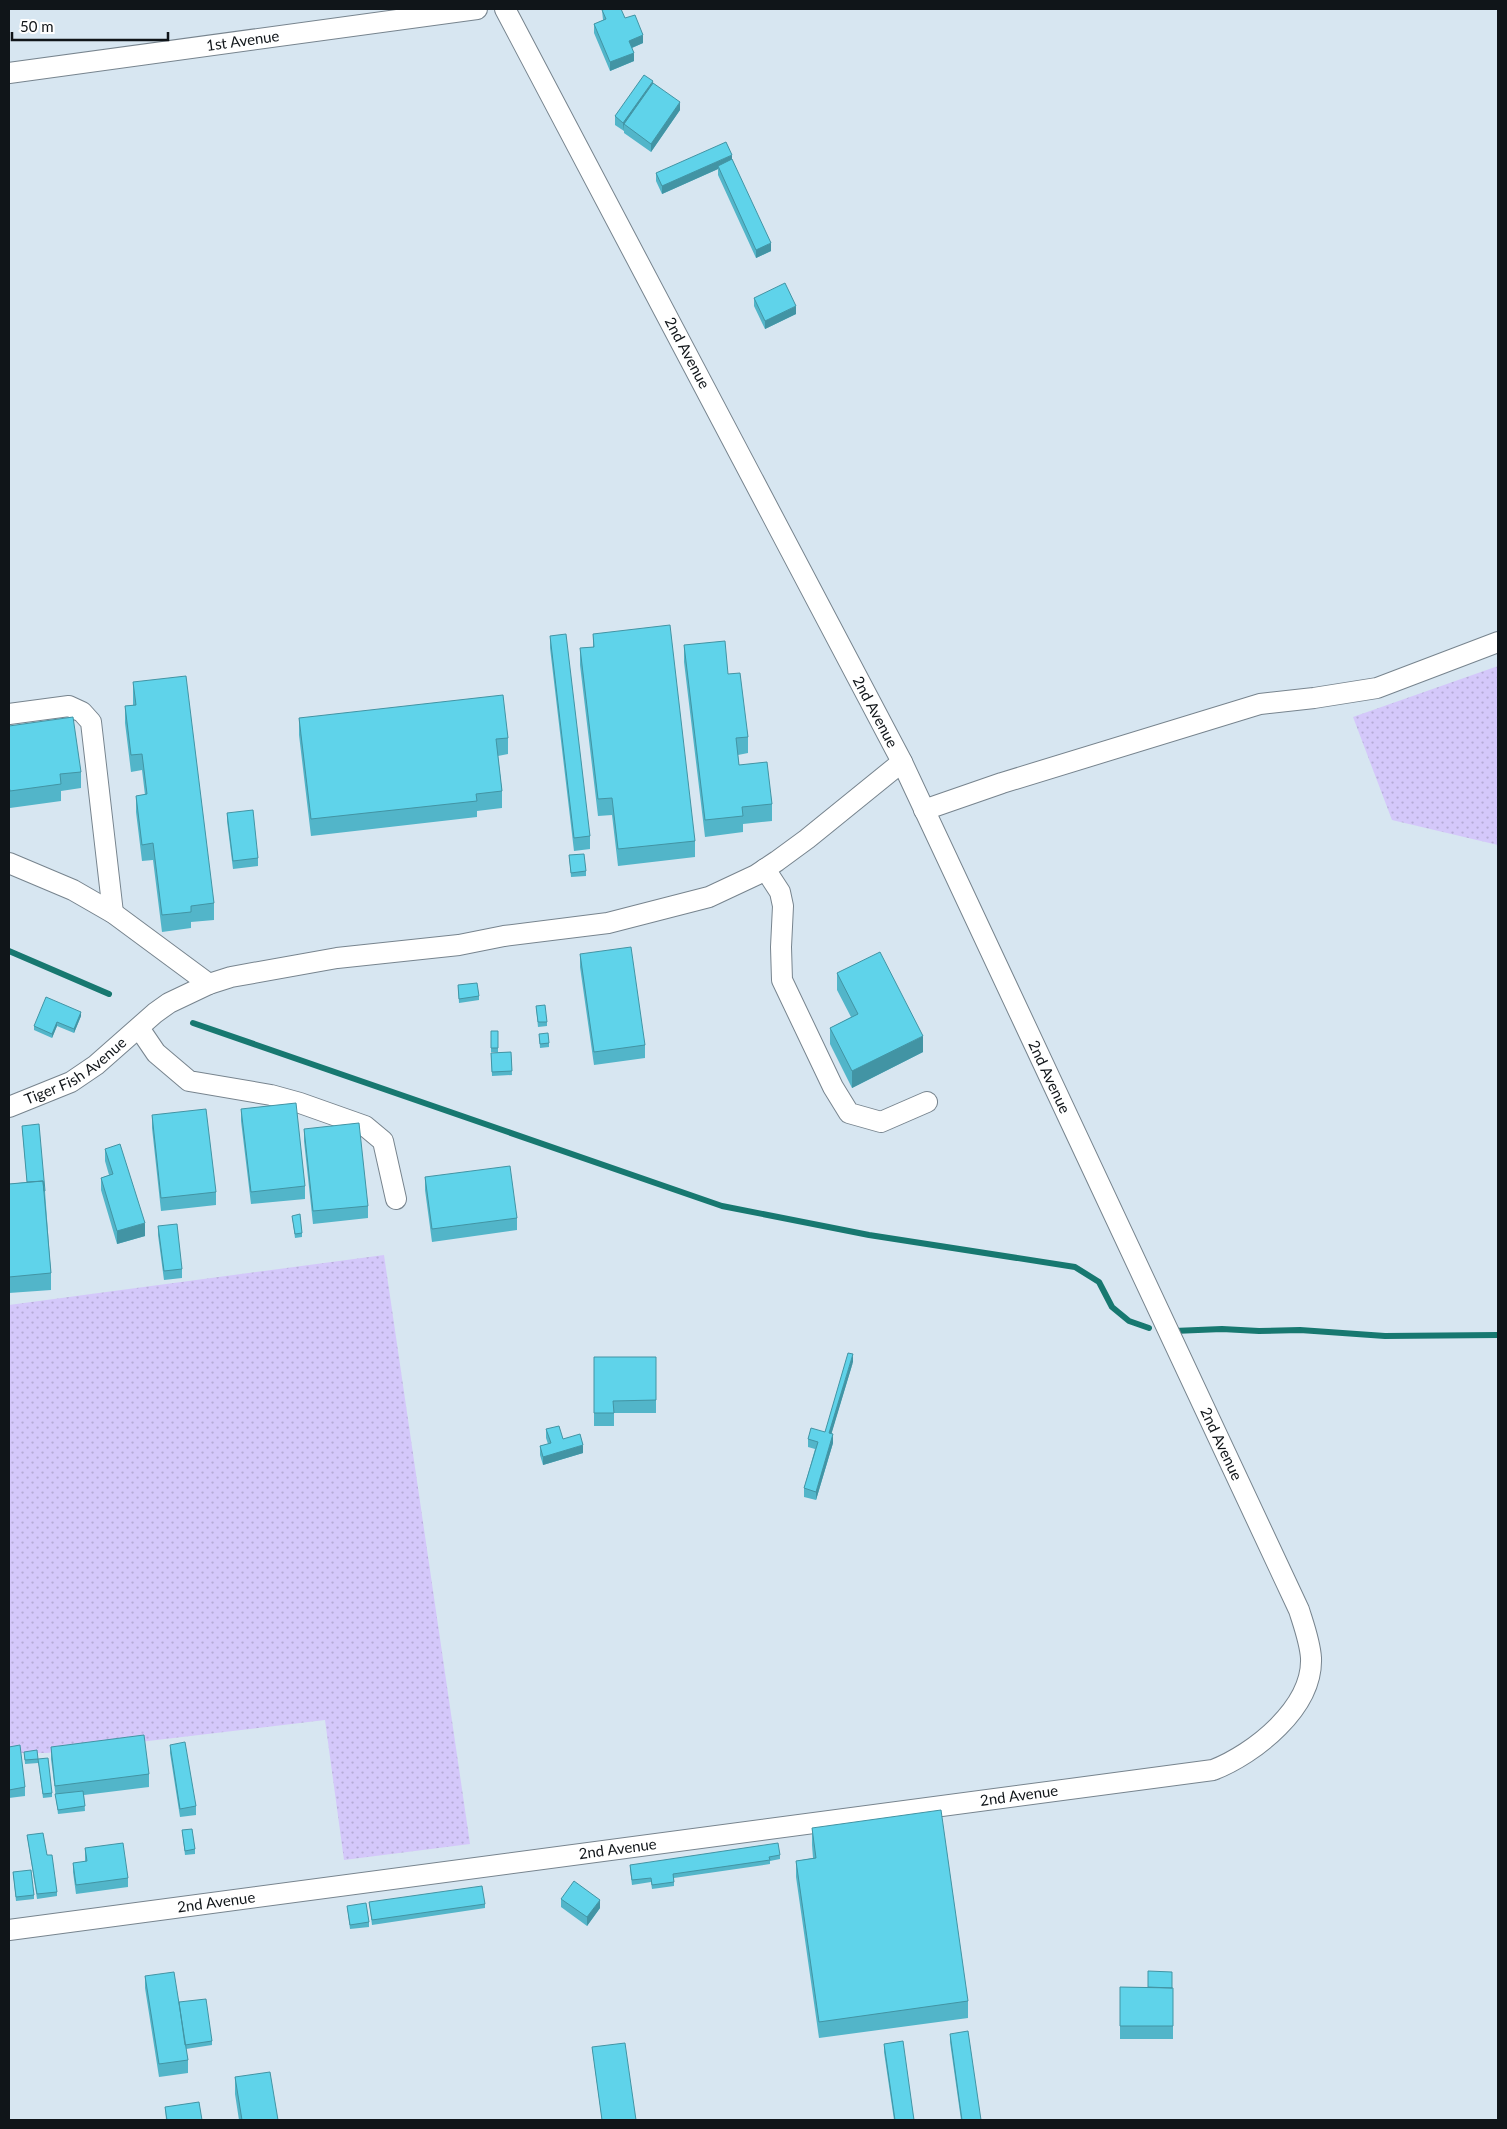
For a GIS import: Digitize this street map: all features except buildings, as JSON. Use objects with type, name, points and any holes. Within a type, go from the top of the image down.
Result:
[{"type":"street","name":"1st Avenue","points":[[9,73],[476,9]]},
{"type":"street","name":"2nd Avenue","points":[[9,1930],[1213,1770],[1230,1764],[1264,1739],[1296,1705],[1308,1683],[1311,1660],[1307,1635],[1299,1610],[902,762],[505,9]]},
{"type":"street","points":[[924,810],[1011,780],[1260,704],[1377,688],[1498,642]]},
{"type":"street","points":[[9,714],[69,706],[82,712],[91,722],[113,913]]},
{"type":"street","name":"Tiger Fish Avenue","points":[[9,1107],[72,1082],[96,1065],[154,1013],[187,993],[231,977],[337,958],[459,945],[504,936],[608,923],[709,897],[737,885],[765,869],[807,839],[902,762]]},
{"type":"street","points":[[9,863],[73,890],[113,913],[209,984]]},
{"type":"street","points":[[765,869],[780,892],[783,906],[782,980],[832,1087],[848,1113],[882,1122],[927,1102]]},
{"type":"street","points":[[139,1028],[156,1053],[189,1081],[300,1103],[365,1126],[383,1140],[396,1199]]},
{"type":"shaded area","points":[[1498,666],[1498,845],[1392,820],[1353,717]]},
{"type":"shaded area","points":[[384,1255],[470,1844],[344,1860],[325,1720],[47,1753],[9,1753],[9,1305]]},
{"type":"waterway","points":[[9,951],[109,994]]},
{"type":"waterway","points":[[193,1023],[722,1206],[869,1235],[1075,1267],[1099,1282],[1112,1307],[1129,1321],[1149,1328]]},
{"type":"waterway","points":[[1174,1331],[1222,1329],[1259,1331],[1300,1330],[1385,1336],[1498,1335]]}]
